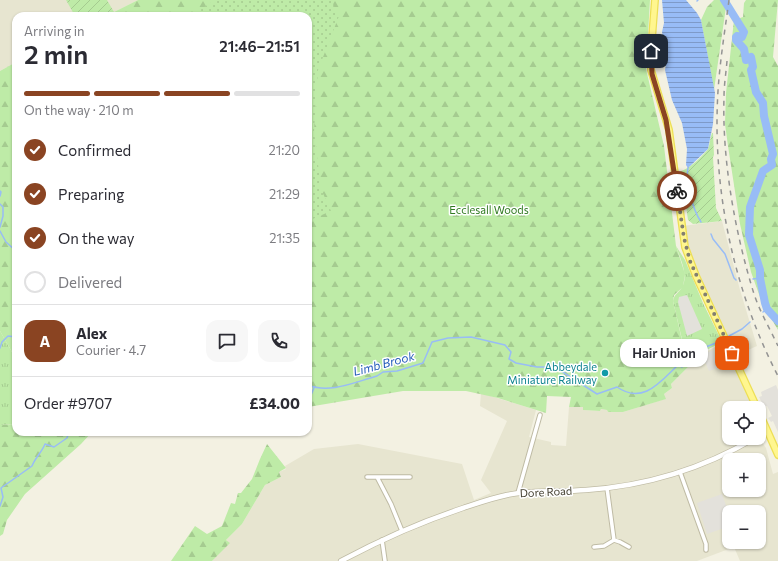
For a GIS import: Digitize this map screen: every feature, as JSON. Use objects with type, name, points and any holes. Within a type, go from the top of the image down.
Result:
[{"type":"main road","points":[[655,0],[651,70],[669,130],[685,247],[696,276],[754,401]]},
{"type":"main road","points":[[767,431],[778,455]]},
{"type":"street","points":[[518,493],[540,415]]},
{"type":"street","name":"Dore Road","points":[[341,561],[402,531],[447,513],[484,501],[518,493],[607,488],[631,484],[680,472],[715,459],[742,445]]},
{"type":"street","points":[[680,472],[706,544],[706,550]]},
{"type":"street","points":[[367,477],[410,477]]},
{"type":"street","points":[[377,477],[391,504],[402,531]]},
{"type":"street","points":[[607,488],[614,540]]},
{"type":"street","points":[[382,540],[385,561]]},
{"type":"street","points":[[594,547],[604,546],[614,540],[629,547]]},
{"type":"shaded area","points":[[0,0],[138,0],[114,12],[12,12],[12,64],[0,71]]},
{"type":"shaded area","points":[[722,221],[740,290],[757,346],[737,355],[718,324],[696,276],[682,226]]},
{"type":"shaded area","points":[[687,295],[702,329],[687,336],[678,302],[679,297]]},
{"type":"shaded area","points":[[723,343],[751,401],[722,401],[722,445],[764,445],[773,474],[778,472],[778,561],[740,561],[735,549],[766,549],[766,505],[722,505],[722,549],[729,549],[697,561],[212,561],[229,543],[226,540],[242,524],[265,485],[281,477],[279,472],[286,469],[285,466],[314,449],[358,444],[462,464],[474,500],[491,493],[481,480],[507,421],[480,406],[481,393],[536,410],[529,437],[551,442],[551,445],[566,446],[569,407],[583,407],[583,410],[600,411],[601,409],[607,410],[608,412],[623,412],[665,399],[664,394],[672,388],[671,384],[700,355]]},
{"type":"shaded area","points":[[713,350],[720,367],[709,371],[702,355]]},
{"type":"shaded area","points":[[776,385],[778,390],[778,432],[773,421],[771,422],[768,418],[772,416],[766,406],[766,401],[761,401],[759,397],[762,396],[761,392]]},
{"type":"shaded area","points":[[722,494],[726,505],[722,505],[722,529],[707,534],[697,503]]},
{"type":"green space","points":[[66,0],[107,0],[114,12],[73,12]]},
{"type":"green space","name":"Ecclesall Woods","points":[[138,0],[650,0],[646,69],[664,146],[676,246],[685,274],[683,287],[674,295],[673,301],[688,367],[671,384],[672,388],[664,394],[666,399],[623,412],[608,412],[607,410],[601,409],[600,411],[583,410],[583,407],[569,407],[571,397],[547,396],[546,413],[498,398],[466,391],[403,391],[312,406],[312,12],[114,12]]},
{"type":"green space","points":[[215,0],[331,0],[339,16],[318,70],[314,131],[321,189],[331,211],[312,219],[312,12],[197,12]]},
{"type":"green space","points":[[714,0],[727,0],[714,90],[701,20],[707,7]]},
{"type":"green space","points":[[746,0],[778,0],[773,57],[778,66],[778,330],[765,311],[751,272],[740,224],[725,124],[726,93],[734,20],[743,17],[744,3]]},
{"type":"green space","points":[[12,64],[12,352],[0,331],[0,71]]},
{"type":"green space","points":[[712,133],[716,208],[722,221],[693,224],[688,220],[681,171],[692,165],[706,152],[709,147]]},
{"type":"green space","points":[[676,246],[685,260],[703,303],[722,342],[699,354],[688,365],[673,301],[674,297],[682,287],[685,278]]},
{"type":"green space","points":[[0,331],[12,352],[12,424],[0,425]]},
{"type":"green space","points":[[12,424],[12,436],[88,436],[25,494],[7,520],[3,534],[0,536],[0,425]]},
{"type":"green space","points":[[267,444],[286,468],[279,472],[281,477],[265,485],[242,524],[226,540],[230,543],[212,561],[171,561],[195,526],[207,534],[222,526],[231,503],[235,504],[238,493],[241,493],[252,479]]},
{"type":"water","points":[[662,0],[686,0],[701,20],[715,93],[713,124],[708,149],[688,168],[686,165],[687,149],[682,123],[672,100],[665,70],[667,57],[662,32],[664,23]]},
{"type":"waterway","points":[[724,0],[744,32],[742,37],[737,36],[736,40],[744,49],[746,60],[751,57],[753,67],[751,70],[756,92],[763,103],[764,116],[773,154],[771,159],[772,165],[763,171],[750,207],[749,235],[760,270],[760,278],[767,309],[778,321]]},
{"type":"waterway","points":[[688,168],[687,174],[690,196],[701,222]]},
{"type":"waterway","name":"Limb Brook","points":[[0,191],[0,196]]},
{"type":"waterway","name":"Limb Brook","points":[[0,204],[3,207],[3,216],[0,227]]},
{"type":"waterway","name":"Limb Brook","points":[[0,231],[6,242],[12,247]]},
{"type":"waterway","points":[[711,234],[713,239],[725,254],[736,280]]},
{"type":"waterway","points":[[753,279],[760,278]]},
{"type":"waterway","name":"Limb Brook","points":[[763,312],[767,309]]},
{"type":"waterway","name":"Limb Brook","points":[[729,336],[742,329],[750,322]]},
{"type":"waterway","points":[[0,348],[2,342],[8,336],[12,336]]},
{"type":"waterway","name":"Limb Brook","points":[[312,386],[334,388],[377,376],[383,372],[397,371],[423,363],[432,342],[448,338],[471,337],[505,345],[511,352],[509,359],[516,363],[537,367],[555,367],[597,394],[617,387],[626,392],[635,394],[650,389],[658,384],[678,365],[682,367],[698,350],[721,341]]},
{"type":"waterway","points":[[312,393],[314,388]]},
{"type":"waterway","points":[[0,506],[3,497],[1,488],[32,466],[45,444],[54,447],[68,436]]},
{"type":"railway","points":[[729,0],[721,56],[718,91],[717,128],[722,201],[738,273],[749,308],[762,343],[778,376]]},
{"type":"railway","points":[[727,61],[724,92],[724,121],[725,146],[731,196],[741,246],[754,294],[778,346]]},
{"type":"way so far","points":[[677,191],[685,247],[701,288],[732,353]]},
{"type":"place","name":"Hair Union","points":[[732,353]]},
{"type":"place","name":"Abbeydale Miniature Railway","points":[[605,373]]},
{"type":"route","points":[[651,51],[650,65],[666,120],[677,191]]}]
